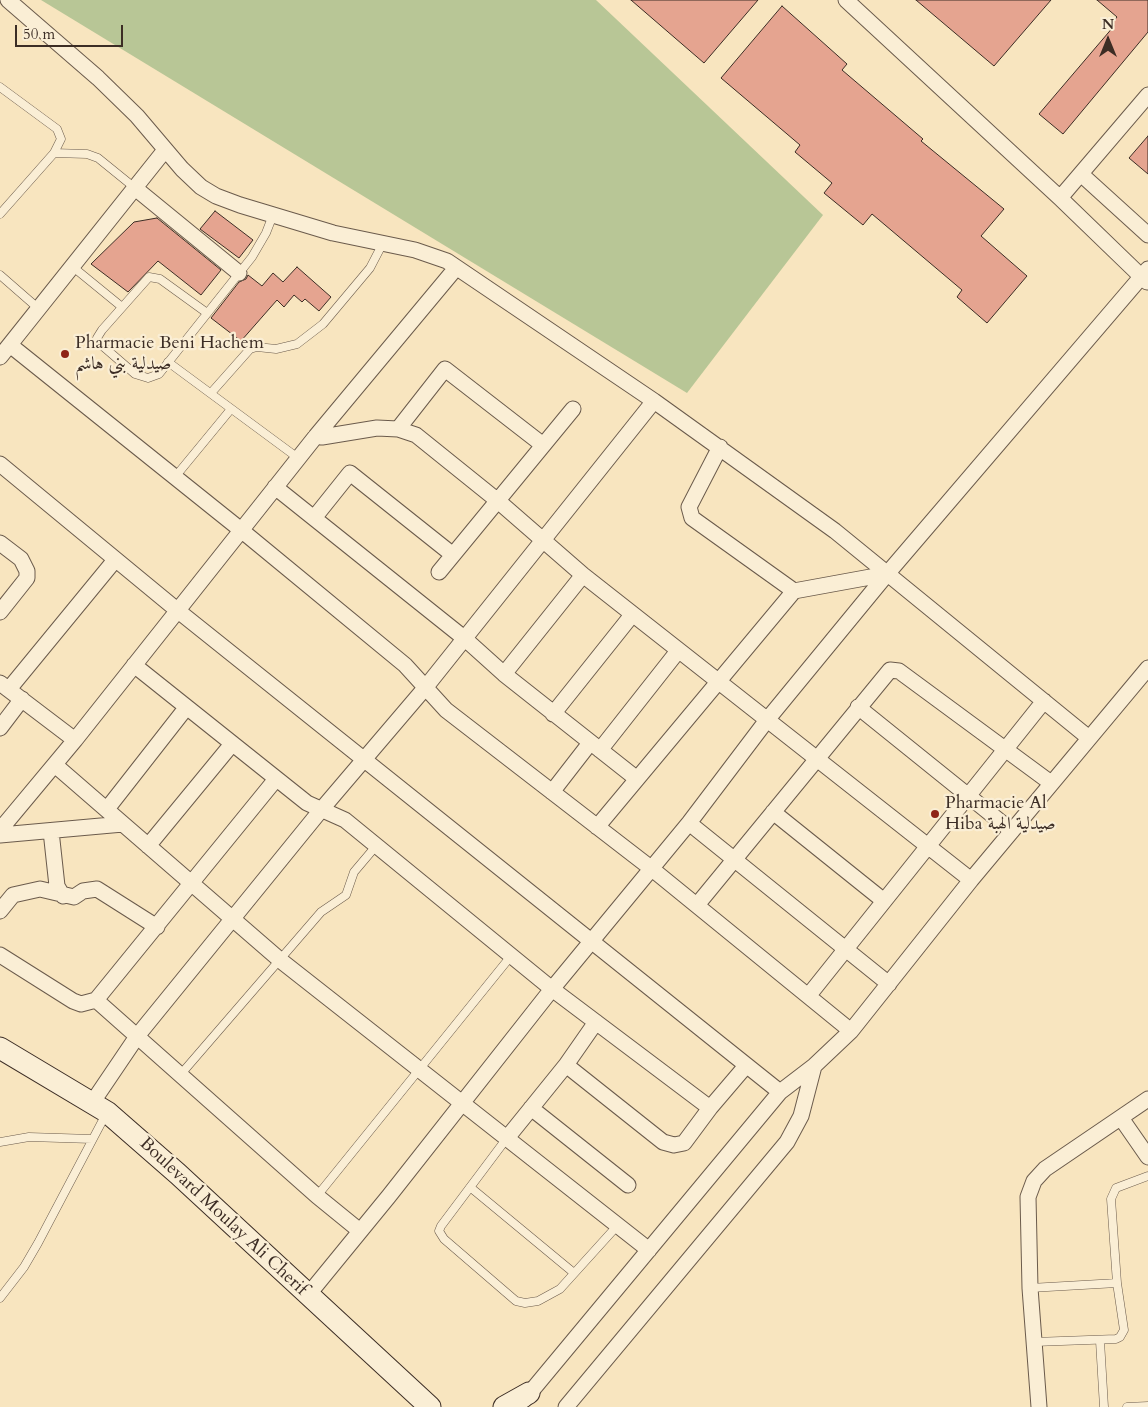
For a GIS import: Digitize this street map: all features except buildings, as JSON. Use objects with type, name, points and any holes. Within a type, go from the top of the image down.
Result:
[{"type":"main road","name":"Boulevard Moulay Ali Cherif","points":[[0,1048],[100,1108],[178,1174],[416,1399],[430,1407]]},
{"type":"main road","points":[[416,1399],[444,1407]]},
{"type":"main road","points":[[504,1407],[524,1400]]},
{"type":"street","points":[[8,0],[98,78],[150,130],[165,150],[201,187],[216,196],[333,233],[434,255],[456,268],[654,401],[835,531],[1089,738]]},
{"type":"street","points":[[308,1295],[552,989],[689,823],[767,720],[887,574],[1146,276],[846,0]]},
{"type":"street","points":[[1060,198],[1082,175],[1148,95]]},
{"type":"street","points":[[0,357],[165,150]]},
{"type":"street","points":[[1082,175],[1148,235]]},
{"type":"street","points":[[135,188],[239,273]]},
{"type":"street","points":[[0,830],[75,740],[275,486],[456,268]]},
{"type":"street","points":[[10,345],[241,530],[405,665],[446,710],[652,869],[851,1031]]},
{"type":"street","points":[[398,429],[445,369],[543,446]]},
{"type":"street","points":[[100,1108],[138,1035],[321,810],[425,688],[654,401]]},
{"type":"street","points":[[439,572],[573,410]]},
{"type":"street","points":[[316,436],[322,437],[377,428],[398,429],[416,435],[498,501],[583,575],[971,880]]},
{"type":"street","points":[[720,447],[689,507],[692,518],[794,591]]},
{"type":"street","points":[[0,464],[177,610],[591,941],[745,1067],[780,1092]]},
{"type":"street","points":[[314,518],[350,473],[453,555]]},
{"type":"street","points":[[275,486],[464,638],[553,714],[637,779]]},
{"type":"street","points":[[0,543],[21,559],[27,571],[27,578],[0,612]]},
{"type":"street","points":[[75,740],[4,686],[115,560]]},
{"type":"street","points":[[597,827],[794,591],[887,574]]},
{"type":"street","points":[[504,674],[583,575]]},
{"type":"street","points":[[553,714],[632,614]]},
{"type":"street","points":[[552,792],[678,651]]},
{"type":"street","points":[[134,665],[307,803],[344,820],[552,989],[710,1108]]},
{"type":"street","points":[[524,1400],[780,1092],[814,1066],[851,1031],[971,880],[1148,668]]},
{"type":"street","points":[[697,905],[890,670],[899,671],[1051,783]]},
{"type":"street","points":[[0,728],[22,699]]},
{"type":"street","points":[[809,995],[1044,701]]},
{"type":"street","points":[[858,707],[1012,831]]},
{"type":"street","points":[[107,809],[186,708]]},
{"type":"street","points":[[148,846],[232,744]]},
{"type":"street","points":[[55,765],[280,960],[649,1250]]},
{"type":"street","points":[[0,955],[73,1001],[82,1004],[96,1000],[276,779]]},
{"type":"street","points":[[773,812],[884,901]]},
{"type":"street","points":[[689,823],[889,984]]},
{"type":"street","points":[[0,835],[123,824]]},
{"type":"street","points":[[51,831],[57,886],[63,896]]},
{"type":"street","points":[[0,911],[13,895],[40,889],[63,896],[74,897],[84,891],[98,889],[157,927]]},
{"type":"street","points":[[96,1000],[360,1231]]},
{"type":"street","points":[[507,1138],[566,1065],[596,1022]]},
{"type":"street","points":[[566,1065],[662,1142],[674,1146],[684,1143],[710,1108],[745,1067]]},
{"type":"street","points":[[566,1407],[787,1142],[801,1116],[814,1066]]},
{"type":"street","points":[[1039,1407],[1030,1288],[1028,1197],[1034,1181],[1045,1169],[1148,1099]]},
{"type":"street","points":[[531,1108],[628,1185]]},
{"type":"street","points":[[1121,1118],[1148,1157]]},
{"type":"lane","points":[[0,87],[60,133],[60,143],[54,153],[0,214]]},
{"type":"lane","points":[[54,153],[87,154],[98,158],[135,188]]},
{"type":"lane","points":[[207,313],[153,276],[146,279],[99,334],[100,346],[135,374],[148,378],[159,374],[239,273],[266,233],[273,215]]},
{"type":"lane","points":[[211,393],[250,349],[257,347],[276,349],[296,344],[323,324],[370,268],[383,243]]},
{"type":"lane","points":[[73,267],[122,307]]},
{"type":"lane","points":[[0,275],[39,309]]},
{"type":"lane","points":[[168,362],[298,458]]},
{"type":"lane","points":[[175,477],[232,408]]},
{"type":"lane","points":[[182,1074],[321,912],[346,895],[354,872],[376,846]]},
{"type":"lane","points":[[318,1196],[418,1069],[511,956]]},
{"type":"lane","points":[[0,1298],[24,1267],[38,1243],[92,1139],[100,1108]]},
{"type":"lane","points":[[0,1142],[30,1137],[92,1139]]},
{"type":"lane","points":[[507,1138],[439,1231],[444,1239],[516,1301],[531,1302],[549,1296],[560,1289],[617,1226]]},
{"type":"lane","points":[[1034,1342],[1100,1341],[1116,1339],[1123,1334],[1111,1199],[1116,1188],[1148,1176]]},
{"type":"lane","points":[[470,1187],[574,1274]]},
{"type":"lane","points":[[1030,1288],[1117,1283]]},
{"type":"lane","points":[[1100,1341],[1104,1407]]},
{"type":"lane","points":[[1127,1407],[1148,1406]]},
{"type":"green space","points":[[41,0],[596,0],[823,215],[687,393]]},
{"type":"place","name":"Pharmacie Beni Hachem صيدلية بني هاشم","points":[[65,354]]},
{"type":"place","name":"Pharmacie Al Hiba صيدلية الهبة","points":[[935,814]]}]
